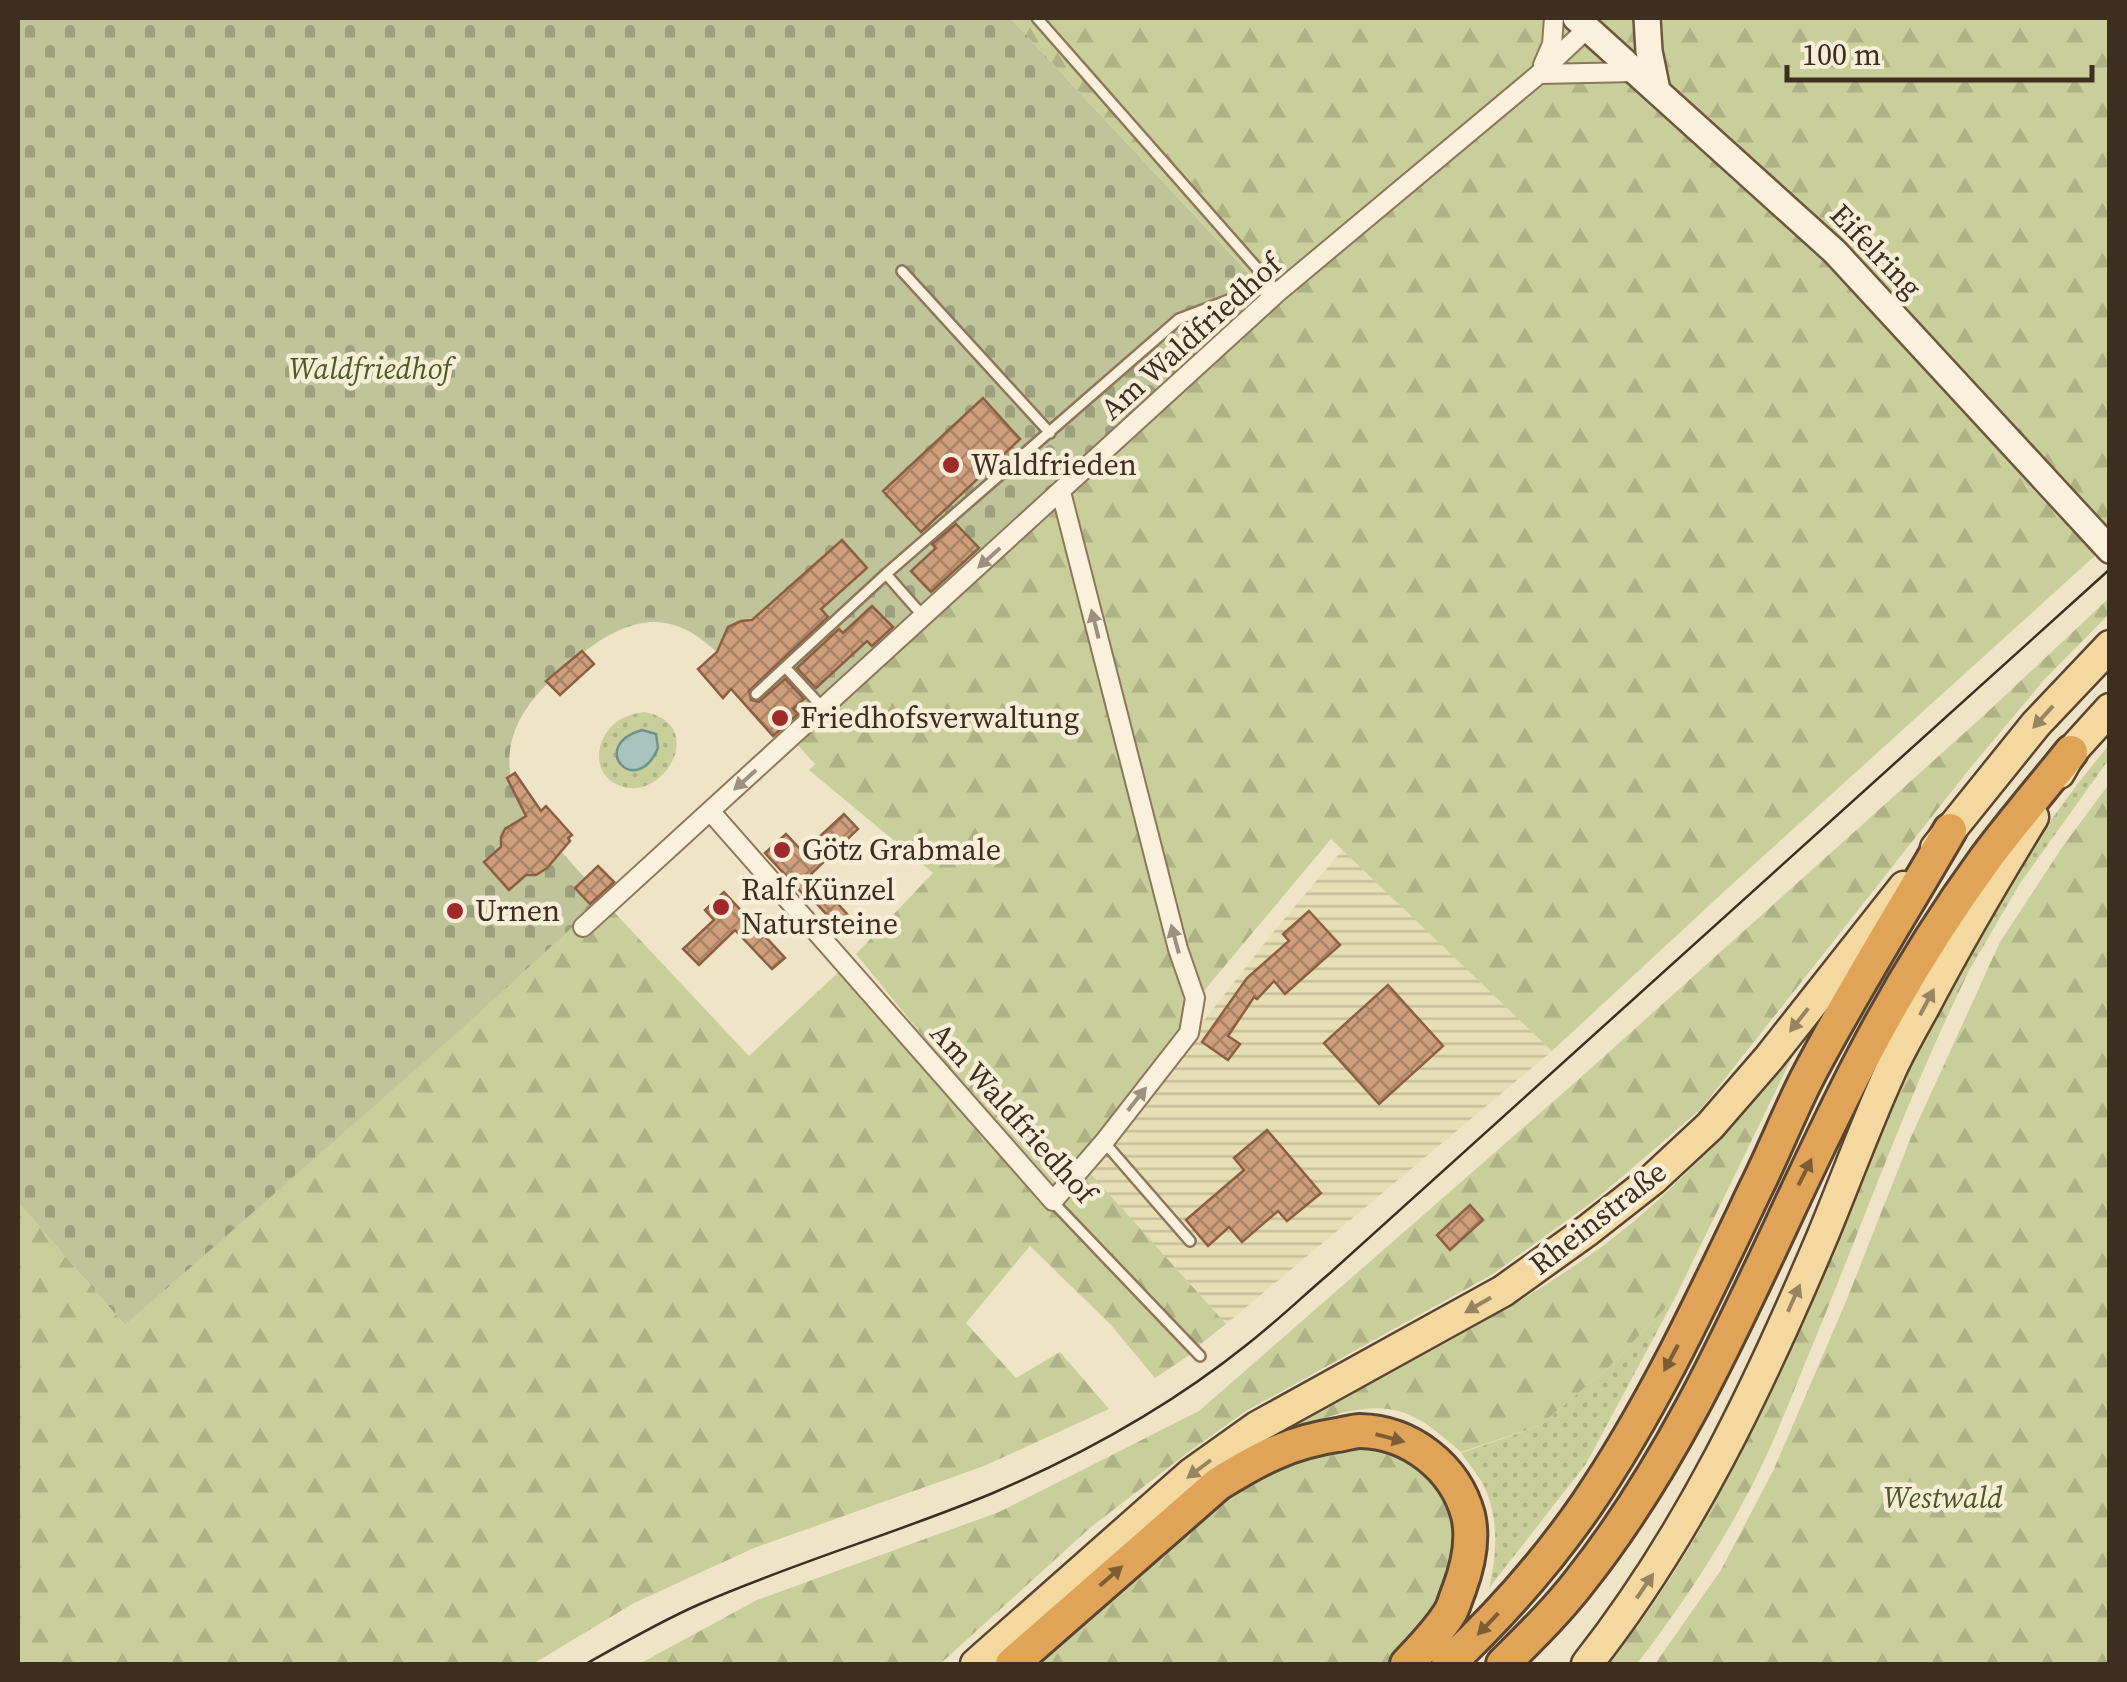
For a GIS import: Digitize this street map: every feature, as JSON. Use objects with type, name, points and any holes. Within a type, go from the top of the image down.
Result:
[{"type":"highway","points":[[1503,1664],[1580,1582],[1641,1494],[1704,1387],[1825,1131],[1904,983],[1988,855],[2072,752]]},
{"type":"highway","points":[[1448,1664],[1537,1570],[1586,1504],[1635,1426],[1806,1081],[1950,830]]},
{"type":"highway","points":[[1012,1664],[1218,1484],[1284,1448],[1360,1432],[1392,1437],[1418,1447],[1454,1483],[1468,1516],[1470,1550],[1451,1610],[1406,1664]]},
{"type":"main road","points":[[1647,18],[1648,51],[1657,90]]},
{"type":"main road","name":"Eifelring","points":[[1588,21],[1636,72],[1836,252],[2110,550]]},
{"type":"main road","name":"Rheinstraße","points":[[976,1664],[1191,1474],[1257,1427],[1503,1290],[1652,1179],[1710,1126],[1770,1058],[2036,724],[2110,646]]},
{"type":"main road","points":[[1587,1664],[1659,1565],[1735,1428],[1822,1238],[1890,1070],[1964,930],[2072,752],[2110,708]]},
{"type":"street","points":[[1554,18],[1552,44],[1539,74],[1636,72]]},
{"type":"street","name":"Am Waldfriedhof","points":[[583,927],[1278,292],[1539,74],[1588,21]]},
{"type":"street","points":[[1053,1201],[1189,1032],[1194,998],[1178,949],[1062,492]]},
{"type":"street","name":"Am Waldfriedhof","points":[[710,812],[1053,1201]]},
{"type":"lane","points":[[1036,18],[1278,292]]},
{"type":"lane","points":[[902,271],[1050,433]]},
{"type":"lane","points":[[756,694],[886,574],[1179,318],[1255,290],[1278,292]]},
{"type":"lane","points":[[886,574],[924,617]]},
{"type":"lane","points":[[785,667],[823,708]]},
{"type":"lane","points":[[1104,1142],[1190,1241]]},
{"type":"lane","name":"Am Waldfriedhof","points":[[1053,1201],[1200,1356]]},
{"type":"shaded area","points":[[1343,849],[1552,1051],[1226,1324],[1089,1172],[1113,1147],[1191,1037],[1271,935]]},
{"type":"green space","name":"Waldfriedhof","points":[[18,18],[1010,18],[1256,281],[1256,300],[778,742],[756,719],[768,707],[727,662],[687,630],[666,623],[642,623],[615,632],[582,651],[547,681],[525,710],[512,740],[510,772],[514,789],[521,807],[585,878],[598,866],[617,886],[458,1032],[125,1325],[18,1202]]},
{"type":"green space","points":[[1010,18],[2109,18],[2109,543],[1552,1051],[1331,839],[1208,986],[1082,1164],[1226,1324],[1197,1347],[1054,1197],[856,954],[933,873],[809,770],[815,764],[794,741],[1279,305]]},
{"type":"green space","points":[[2109,598],[2109,614],[2044,680],[1971,767],[1701,1109],[1595,1200],[1493,1274],[1246,1411],[1091,1527],[940,1664],[639,1664],[757,1600],[999,1512],[1199,1411],[1579,1079]]},
{"type":"green space","points":[[644,712],[664,720],[674,732],[677,747],[662,776],[648,785],[631,788],[607,777],[599,753],[604,737],[615,723]]},
{"type":"green space","points":[[2109,745],[2109,759],[2019,885],[1970,969],[1958,963],[2029,851]]},
{"type":"green space","name":"Westwald","points":[[2109,784],[2109,1664],[1655,1664],[1721,1570],[1774,1469],[1911,1137],[2000,942]]},
{"type":"green space","points":[[597,904],[614,912],[749,1056],[844,967],[1059,1213],[1191,1354],[1155,1378],[1111,1325],[1030,1246],[966,1323],[1016,1378],[1060,1352],[1109,1409],[984,1466],[754,1548],[634,1603],[533,1664],[18,1664],[18,1202],[125,1325]]},
{"type":"green space","points":[[1958,963],[1970,969],[1905,1114],[1759,1471],[1705,1567],[1637,1664],[1608,1664],[1658,1597],[1740,1454],[1809,1303],[1903,1072]]},
{"type":"green space","points":[[1795,1051],[1675,1298],[1609,1367],[1539,1426],[1461,1452],[1423,1422],[1391,1409],[1341,1413],[1292,1428],[1493,1317],[1608,1242],[1707,1152]]},
{"type":"green space","points":[[1675,1298],[1586,1464],[1489,1588],[1495,1549],[1492,1511],[1484,1486],[1461,1453],[1539,1426],[1609,1367]]},
{"type":"green space","points":[[1356,1443],[1410,1456],[1444,1490],[1458,1533],[1448,1587],[1430,1623],[1393,1664],[1033,1664],[1212,1502],[1281,1462]]},
{"type":"water","points":[[642,730],[656,734],[658,748],[649,763],[629,769],[617,756],[618,747]]},
{"type":"building","name":"Waldfrieden","points":[[983,398],[1020,439],[921,532],[883,491]]},
{"type":"building","points":[[956,524],[979,548],[931,592],[911,571],[936,548],[932,544]]},
{"type":"building","points":[[842,540],[867,568],[821,609],[828,617],[749,691],[751,700],[759,702],[785,679],[804,699],[793,709],[798,714],[773,736],[731,689],[723,698],[698,669],[717,652],[728,627],[752,620]]},
{"type":"building","points":[[872,606],[893,627],[872,646],[867,641],[816,688],[797,668],[839,629],[843,633]]},
{"type":"building","points":[[582,651],[594,664],[560,695],[546,681]]},
{"type":"building","points":[[515,773],[541,811],[546,806],[572,835],[547,868],[536,875],[526,875],[509,890],[484,862],[501,847],[505,829],[526,816],[507,778]]},
{"type":"building","points":[[844,814],[858,829],[811,874],[848,915],[836,925],[765,853],[786,834],[803,852]]},
{"type":"building","points":[[598,866],[614,882],[590,904],[575,888]]},
{"type":"building","points":[[724,892],[785,958],[772,969],[735,930],[699,965],[683,949],[714,920],[705,910]]},
{"type":"building","points":[[1309,911],[1340,945],[1285,994],[1274,981],[1257,999],[1254,997],[1228,1036],[1240,1044],[1228,1060],[1202,1042],[1247,978],[1289,941],[1283,934]]},
{"type":"building","points":[[1388,985],[1443,1046],[1379,1104],[1324,1043]]},
{"type":"building","points":[[1267,1130],[1321,1193],[1287,1221],[1278,1211],[1242,1242],[1229,1227],[1208,1246],[1186,1220],[1244,1170],[1234,1158]]},
{"type":"building","points":[[1470,1205],[1483,1220],[1450,1250],[1437,1235]]},
{"type":"tram line","points":[[586,1664],[700,1604],[1027,1478],[1126,1427],[1220,1366],[1330,1273],[2110,569]]},
{"type":"place","name":"Waldfrieden","points":[[951,465]]},
{"type":"place","name":"Friedhofsverwaltung","points":[[780,718]]},
{"type":"place","name":"Götz Grabmale","points":[[782,850]]},
{"type":"place","name":"Ralf Künzel Natursteine","points":[[721,907]]},
{"type":"place","name":"Urnen","points":[[455,911]]}]
